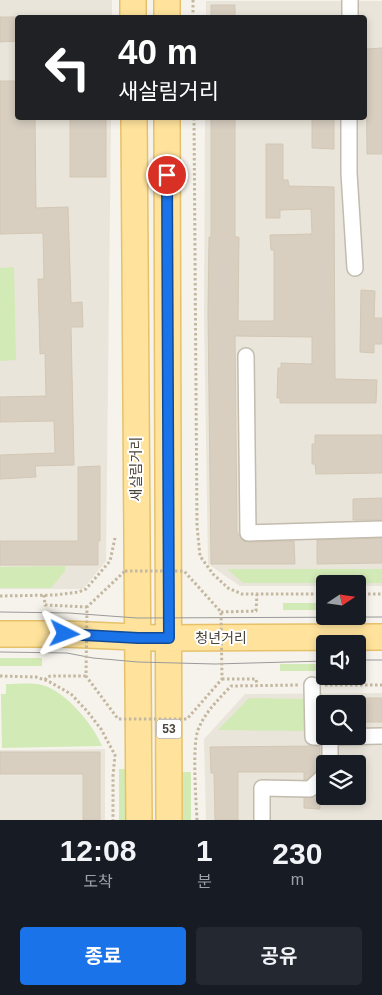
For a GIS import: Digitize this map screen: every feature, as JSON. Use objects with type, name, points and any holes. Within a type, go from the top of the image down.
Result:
[{"type":"main road","points":[[133,0],[133,15]]},
{"type":"main road","points":[[167,0],[167,15]]},
{"type":"main road","name":"새살림거리","points":[[134,120],[139,820]]},
{"type":"main road","points":[[167,120],[169,638]]},
{"type":"main road","name":"청년거리","points":[[0,634],[65,634],[138,638],[382,637]]},
{"type":"main road","name":"53","points":[[169,638],[169,820]]},
{"type":"street","points":[[350,0],[350,15]]},
{"type":"street","points":[[350,120],[350,173],[355,268]]},
{"type":"street","points":[[246,356],[248,533],[382,529]]},
{"type":"street","points":[[312,685],[313,737],[316,737]]},
{"type":"street","points":[[366,736],[382,736]]},
{"type":"street","points":[[262,820],[262,788],[310,789],[316,783]]},
{"type":"path","points":[[193,0],[193,15]]},
{"type":"path","points":[[194,120],[197,526],[200,556],[213,574],[228,588],[242,594],[316,594]]},
{"type":"path","points":[[0,596],[44,596],[79,592],[86,589],[110,561],[116,536]]},
{"type":"path","points":[[44,596],[45,605],[87,606],[125,571],[184,571],[221,612],[222,679],[187,719],[118,719],[86,676],[87,606]]},
{"type":"path","points":[[221,612],[256,611],[257,594]]},
{"type":"path","points":[[366,594],[382,594]]},
{"type":"path","points":[[0,676],[36,677],[45,680],[71,694],[87,711],[101,729],[115,755],[113,820]]},
{"type":"path","points":[[45,680],[51,676],[86,676]]},
{"type":"path","points":[[222,679],[256,679],[257,685]]},
{"type":"path","points":[[196,820],[198,732],[209,709],[231,686]]},
{"type":"shaded area","points":[[0,0],[112,0],[112,15],[15,15],[15,120],[111,120],[106,561],[83,589],[0,589]]},
{"type":"shaded area","points":[[206,1],[382,1],[382,586],[366,586],[366,575],[316,575],[316,586],[240,586],[208,564],[204,317],[205,120],[367,120],[367,15],[206,15]]},
{"type":"shaded area","points":[[382,693],[382,820],[206,820],[204,739],[245,694]]},
{"type":"shaded area","points":[[105,749],[105,820],[0,820],[0,750]]},
{"type":"green space","points":[[14,267],[16,360],[0,361],[0,268]]},
{"type":"green space","points":[[65,566],[65,571],[51,588],[0,588],[0,567]]},
{"type":"green space","points":[[227,569],[382,569],[382,583],[366,583],[366,575],[316,575],[316,583],[243,583]]},
{"type":"green space","points":[[283,603],[316,603],[316,610],[283,610]]},
{"type":"green space","points":[[0,658],[42,658],[42,666],[0,666]]},
{"type":"green space","points":[[280,664],[316,664],[316,671],[280,671]]},
{"type":"green space","points":[[6,684],[47,686],[67,699],[81,714],[102,746],[2,748],[1,694],[6,694]]},
{"type":"green space","points":[[249,698],[305,699],[305,731],[218,730]]},
{"type":"green space","points":[[119,769],[132,769],[132,820],[119,820]]},
{"type":"green space","points":[[182,772],[191,772],[191,820],[182,820]]},
{"type":"building","points":[[211,5],[235,5],[235,15],[211,15]]},
{"type":"building","points":[[0,17],[15,17],[15,41],[0,42]]},
{"type":"building","points":[[382,48],[382,154],[367,154],[367,49]]},
{"type":"building","points":[[0,81],[15,81],[15,120],[35,120],[36,208],[68,207],[71,303],[82,302],[83,327],[71,327],[74,465],[35,466],[36,477],[0,479],[0,455],[55,453],[54,421],[0,422],[0,397],[46,396],[45,353],[40,354],[38,279],[44,279],[43,233],[0,234]]},
{"type":"building","points":[[70,120],[106,120],[106,177],[70,177]]},
{"type":"building","points":[[211,120],[235,120],[235,237],[239,237],[238,321],[274,321],[274,250],[271,250],[270,235],[312,234],[311,209],[280,210],[280,218],[266,218],[266,144],[283,144],[283,180],[288,180],[289,186],[334,187],[335,379],[377,380],[376,403],[280,403],[280,398],[277,398],[278,368],[281,368],[281,363],[312,364],[312,337],[235,336],[237,532],[243,541],[248,542],[294,541],[295,564],[211,564],[208,313],[209,237],[211,237]]},
{"type":"building","points":[[312,120],[334,120],[334,149],[312,148]]},
{"type":"building","points":[[361,290],[375,291],[374,318],[382,318],[382,344],[374,344],[374,353],[360,352]]},
{"type":"building","points":[[315,435],[382,435],[382,473],[316,474],[315,464],[312,464],[312,444],[315,444]]},
{"type":"building","points":[[100,466],[100,541],[98,541],[98,565],[0,565],[0,541],[78,541],[78,467]]},
{"type":"building","points":[[382,498],[382,520],[353,520],[353,499]]},
{"type":"building","points":[[382,538],[382,563],[317,564],[317,540]]},
{"type":"building","points":[[366,698],[382,698],[382,722],[366,722]]},
{"type":"building","points":[[320,746],[320,755],[316,755],[316,771],[306,780],[304,780],[304,772],[238,772],[238,820],[215,820],[214,773],[211,773],[210,747]]},
{"type":"building","points":[[0,752],[100,752],[100,820],[83,820],[83,774],[0,774]]},
{"type":"building","points":[[316,796],[316,805],[320,805],[320,809],[304,808],[304,798]]},
{"type":"tram line","points":[[0,612],[69,613],[137,618],[382,617]]},
{"type":"tram line","points":[[0,652],[67,653],[93,658],[138,662],[215,664],[316,661]]},
{"type":"tram line","points":[[366,660],[382,660]]},
{"type":"route","points":[[65,634],[169,638],[167,175]]}]
